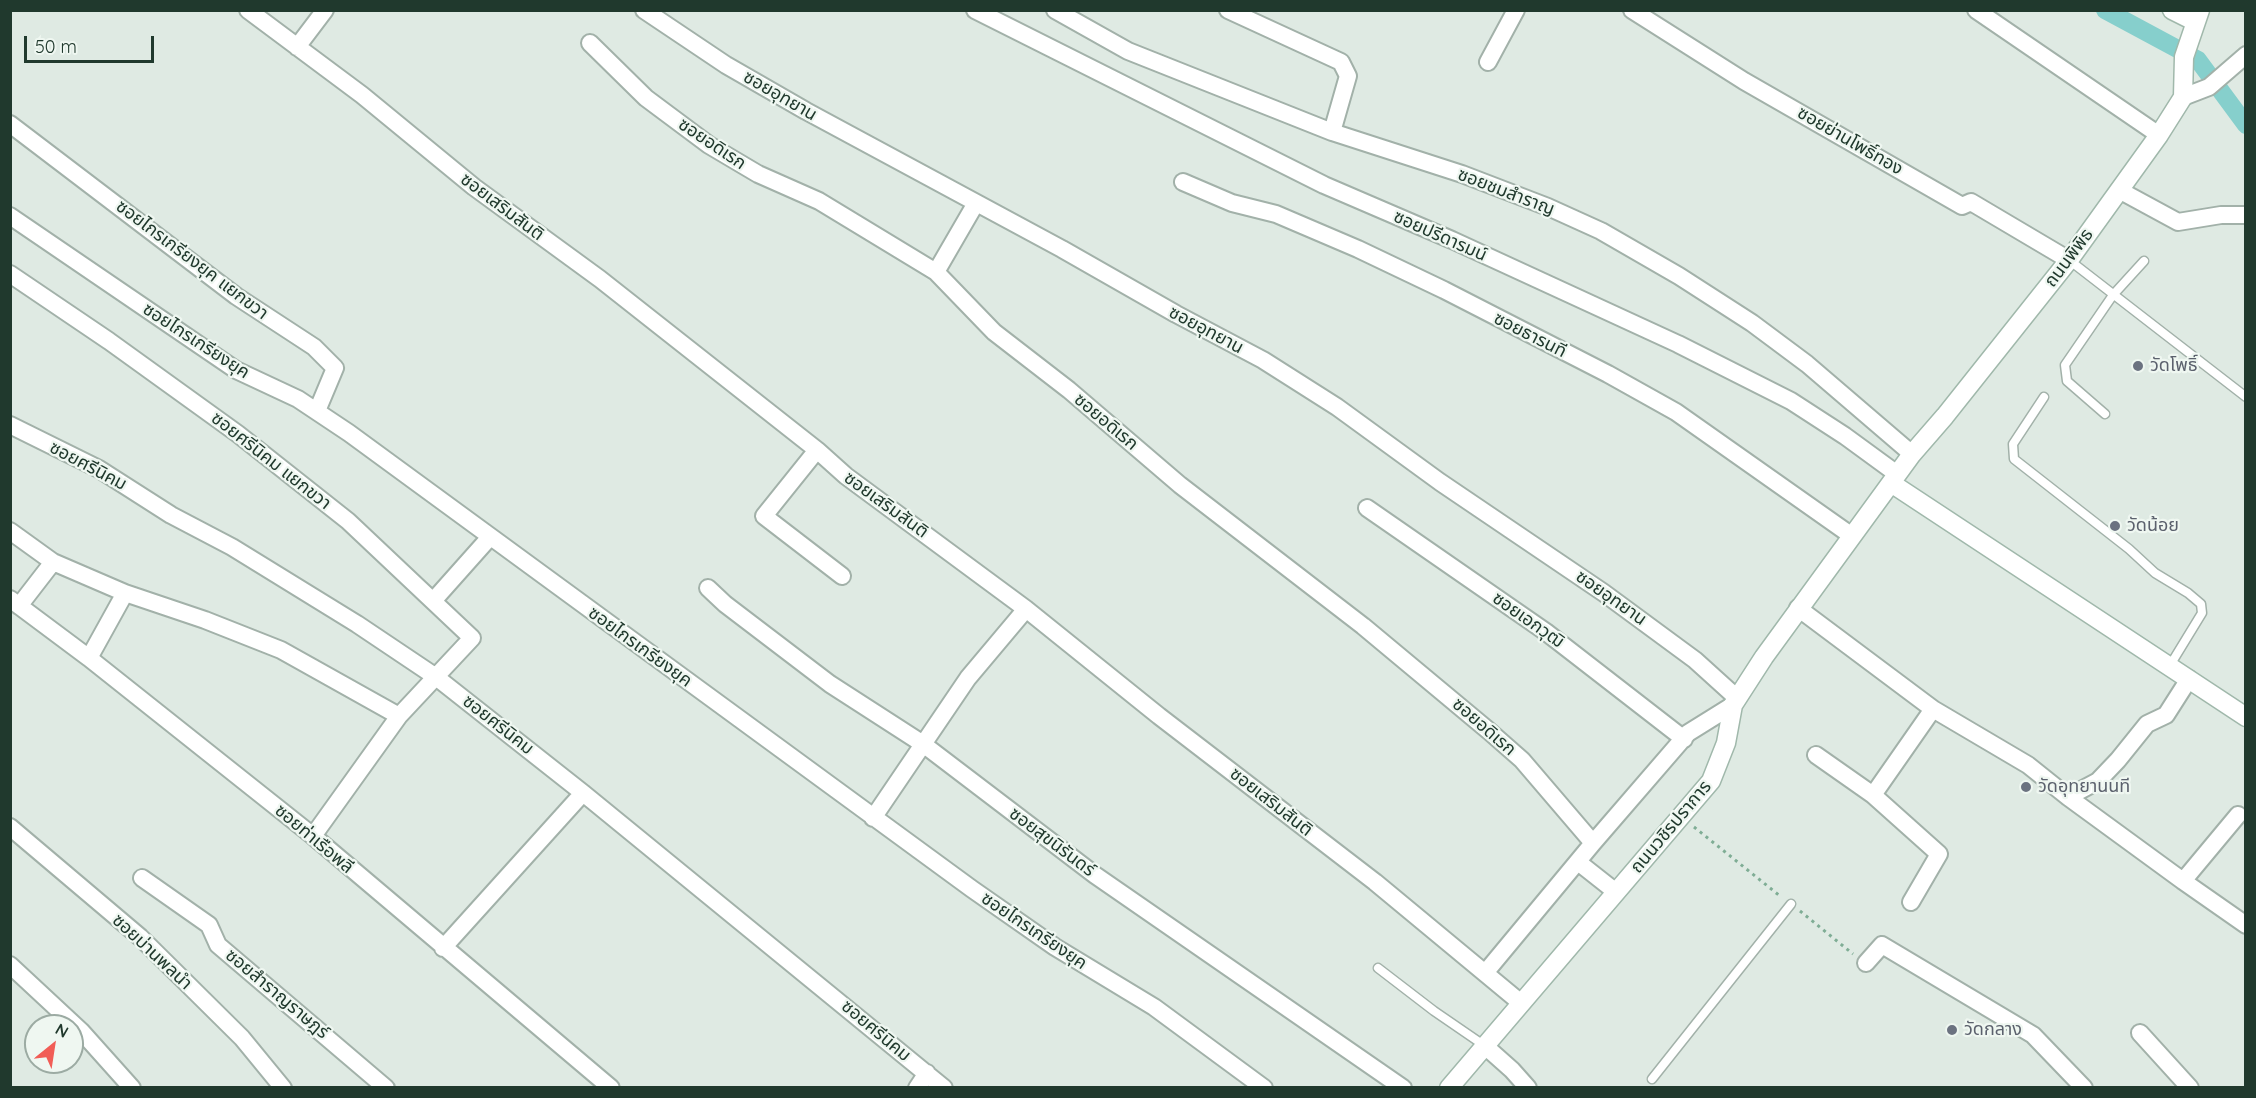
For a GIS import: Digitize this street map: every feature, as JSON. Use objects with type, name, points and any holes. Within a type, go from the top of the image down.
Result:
[{"type":"street","name":"ซอยเสริมสันติ","points":[[248,10],[362,95],[474,188],[600,279],[817,450],[846,476],[1026,609],[1159,716],[1375,882],[1521,1003]]},
{"type":"street","points":[[297,47],[325,10]]},
{"type":"street","name":"ซอยอุทยาน","points":[[644,10],[726,65],[806,111],[1263,360],[1337,407],[1440,482],[1613,600],[1695,660],[1735,701]]},
{"type":"street","name":"ซอยปรีดารมน์","points":[[975,10],[1324,185],[1452,240],[1678,344],[1791,401],[1845,436],[1894,478]]},
{"type":"street","name":"ซอยชมสำราญ","points":[[1055,10],[1128,51],[1332,132],[1462,174],[1548,207],[1602,231],[1679,276],[1752,323],[1816,371],[1912,454]]},
{"type":"street","points":[[1228,10],[1341,62],[1348,76],[1332,132]]},
{"type":"street","points":[[1488,62],[1516,10]]},
{"type":"street","name":"ซอยย่านโพธิ์ทอง","points":[[1632,10],[1744,81],[1962,206],[1971,202],[2069,260]]},
{"type":"street","points":[[1976,10],[2159,135]]},
{"type":"street","points":[[2172,10],[2197,16],[2184,57],[2183,97],[2209,87],[2241,60]]},
{"type":"street","name":"ซอยอดิเรก","points":[[590,43],[646,98],[710,146],[758,174],[819,201],[936,272],[994,332],[1069,390],[1180,485],[1363,626],[1490,731],[1522,760],[1593,843]]},
{"type":"street","name":"ถนนพิพิธ","points":[[1894,478],[2069,260],[2159,135],[2183,97]]},
{"type":"street","name":"ซอยไกรเกรียงยุค แยกขวา","points":[[10,124],[236,296],[314,347],[334,368],[316,411]]},
{"type":"street","name":"ซอยธารนที","points":[[1183,182],[1232,203],[1276,214],[1358,249],[1608,374],[1676,412],[1852,536]]},
{"type":"street","points":[[2119,190],[2178,222],[2221,215],[2246,215]]},
{"type":"street","points":[[936,272],[976,203]]},
{"type":"street","name":"ซอยไกรเกรียงยุค","points":[[10,216],[236,370],[298,399],[349,433],[873,818],[1055,947],[1155,1007],[1264,1088]]},
{"type":"street","name":"ซอยศรีนิคม แยกขวา","points":[[10,274],[109,341],[238,434],[348,520],[472,638],[436,677]]},
{"type":"street","name":"ซอยศรีนิคม","points":[[10,425],[99,469],[171,514],[232,547],[357,624],[436,677],[584,793],[922,1080],[944,1088]]},
{"type":"street","points":[[817,450],[764,516],[842,576]]},
{"type":"street","points":[[1894,478],[2169,667],[2246,717]]},
{"type":"street","name":"ถนนวชิรปราการ","points":[[1449,1088],[1711,781],[1726,743],[1735,701],[1798,608],[1894,478]]},
{"type":"street","name":"ซอยเอกวุฒิ","points":[[1366,508],[1546,632],[1683,739]]},
{"type":"street","points":[[10,531],[53,562],[125,592],[281,650],[399,716]]},
{"type":"street","points":[[433,601],[489,537]]},
{"type":"street","points":[[15,603],[53,562]]},
{"type":"street","name":"ซอยสุขนิรันดร์","points":[[708,588],[725,604],[830,684],[923,744],[1095,874],[1403,1088]]},
{"type":"street","points":[[89,658],[125,592]]},
{"type":"street","name":"ซอยท่าเรือพลี","points":[[15,603],[89,658],[313,836],[611,1088]]},
{"type":"street","points":[[1798,608],[1933,709],[2028,765],[2068,797],[2246,925]]},
{"type":"street","points":[[873,818],[968,678],[1026,609]]},
{"type":"street","points":[[313,836],[399,716],[436,677]]},
{"type":"street","points":[[2068,797],[2098,781],[2147,724],[2166,715],[2189,680]]},
{"type":"street","points":[[1485,973],[1688,733],[1735,701]]},
{"type":"street","points":[[1873,795],[1933,709]]},
{"type":"street","points":[[1816,755],[1873,795],[1939,854],[1911,902]]},
{"type":"street","points":[[443,948],[584,793]]},
{"type":"street","points":[[2183,881],[2238,815]]},
{"type":"street","name":"ซอยบ่านพลนำ","points":[[10,827],[140,938],[242,1038],[281,1087]]},
{"type":"street","points":[[1578,862],[1616,892]]},
{"type":"street","name":"ซอยสำราญราษฎร์","points":[[142,878],[209,925],[218,945],[386,1088]]},
{"type":"street","points":[[1866,963],[1882,945],[2032,1035],[2084,1088]]},
{"type":"street","points":[[10,965],[81,1031],[132,1088]]},
{"type":"street","points":[[2140,1033],[2190,1088]]},
{"type":"street","points":[[1485,1046],[1528,1088]]},
{"type":"lane","points":[[2069,260],[2246,397]]},
{"type":"lane","points":[[2105,414],[2067,381],[2065,365],[2114,295],[2144,261]]},
{"type":"lane","points":[[2044,397],[2013,444],[2014,459],[2129,549],[2155,573],[2188,593],[2201,604],[2202,614],[2169,667]]},
{"type":"lane","points":[[1652,1079],[1791,904]]},
{"type":"lane","points":[[1378,968],[1485,1046]]},
{"type":"path","points":[[1681,817],[1866,963]]},
{"type":"waterway","points":[[2105,10],[2198,60],[2246,125]]},
{"type":"place","name":"วัดโพธิ์","points":[[2138,366]]},
{"type":"place","name":"วัดน้อย","points":[[2115,526]]},
{"type":"place","name":"วัดอุทยานนที","points":[[2026,787]]},
{"type":"place","name":"วัดกลาง","points":[[1952,1030]]}]
